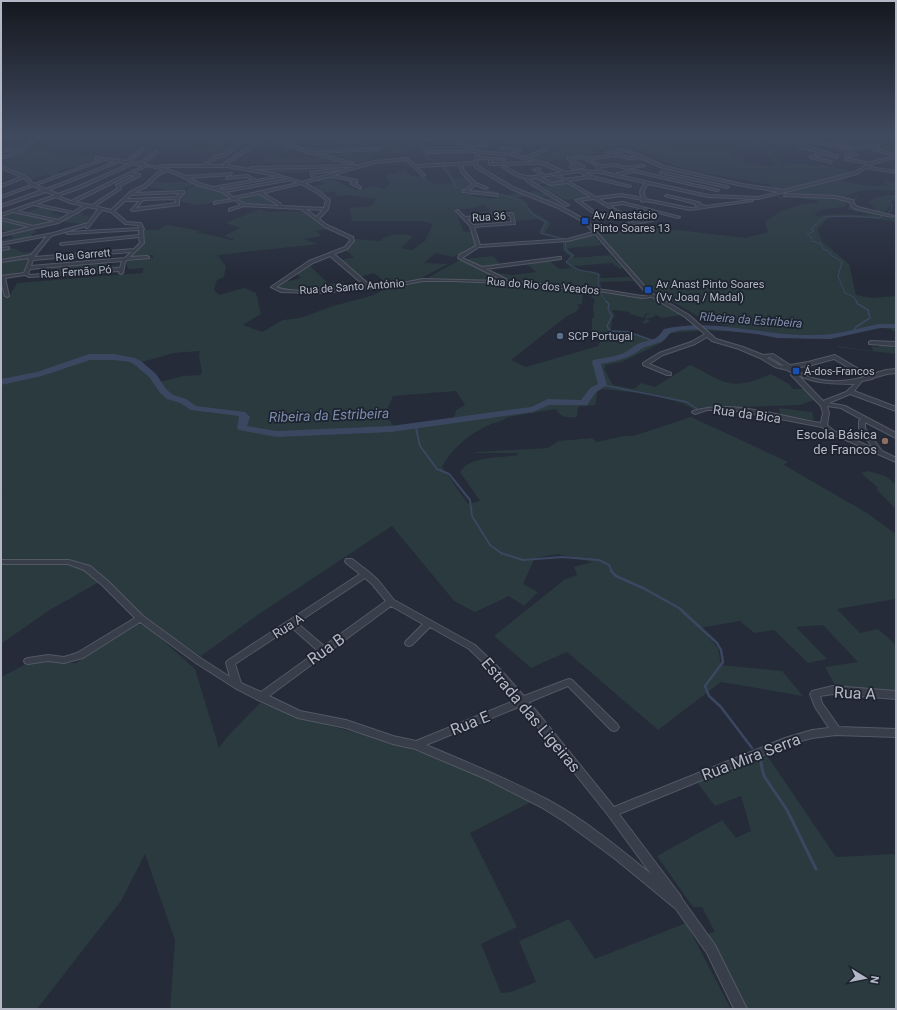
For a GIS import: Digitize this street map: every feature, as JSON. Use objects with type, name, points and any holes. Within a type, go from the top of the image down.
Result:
[{"type":"street","points":[[1,186],[11,182]]},
{"type":"street","points":[[29,182],[33,186],[59,195],[58,197],[71,202],[112,211],[126,223],[141,226]]},
{"type":"street","points":[[1,197],[43,182]]},
{"type":"street","points":[[1,206],[67,182]]},
{"type":"street","points":[[1,215],[91,182]]},
{"type":"street","points":[[71,202],[111,182]]},
{"type":"street","points":[[93,206],[120,188],[117,186],[125,182]]},
{"type":"street","points":[[112,211],[130,194],[149,182]]},
{"type":"street","points":[[194,182],[223,192],[235,198],[243,205]]},
{"type":"street","points":[[213,188],[249,182]]},
{"type":"street","points":[[223,192],[278,182]]},
{"type":"street","points":[[299,182],[308,185],[328,200],[326,209],[316,220]]},
{"type":"street","points":[[354,182],[352,183],[360,188]]},
{"type":"street","points":[[502,182],[512,188],[564,208]]},
{"type":"street","points":[[530,182],[564,208],[585,221],[647,292],[684,314],[714,340],[741,348],[762,357],[771,355],[789,368],[822,403],[826,413],[824,426],[832,432],[896,460]]},
{"type":"street","points":[[547,182],[550,184],[560,182]]},
{"type":"street","points":[[568,182],[625,216]]},
{"type":"street","points":[[613,182],[629,186]]},
{"type":"street","points":[[645,200],[642,195],[642,190],[646,182]]},
{"type":"street","points":[[647,182],[698,194],[722,197],[758,198],[820,182]]},
{"type":"street","points":[[682,182],[718,190]]},
{"type":"street","points":[[705,182],[726,187]]},
{"type":"street","points":[[736,182],[785,192]]},
{"type":"street","points":[[215,203],[302,183]]},
{"type":"street","points":[[486,188],[475,184],[464,191],[497,196]]},
{"type":"street","points":[[679,189],[690,184]]},
{"type":"street","points":[[125,200],[177,198],[183,192],[130,194]]},
{"type":"street","points":[[259,192],[279,204],[281,207]]},
{"type":"street","points":[[684,200],[698,194]]},
{"type":"street","points":[[633,215],[615,217],[598,215],[577,200],[622,195],[690,209],[752,201],[758,198]]},
{"type":"street","points":[[773,195],[838,198],[852,201],[853,206],[857,208],[891,215]]},
{"type":"street","points":[[667,196],[708,207]]},
{"type":"street","points":[[141,200],[132,210],[178,204],[177,198]]},
{"type":"street","points":[[654,211],[678,198]]},
{"type":"street","points":[[631,205],[645,200]]},
{"type":"street","points":[[606,205],[620,203],[678,217]]},
{"type":"street","points":[[33,204],[74,213]]},
{"type":"street","points":[[1,235],[60,221],[87,205]]},
{"type":"street","points":[[230,210],[243,205],[258,207],[326,209]]},
{"type":"street","points":[[83,232],[101,208]]},
{"type":"street","points":[[302,208],[316,220],[334,231],[352,239],[349,246],[331,254],[370,288]]},
{"type":"street","points":[[615,210],[651,220],[625,225]]},
{"type":"street","points":[[13,211],[60,221]]},
{"type":"street","points":[[458,211],[472,226],[478,246]]},
{"type":"street","name":"Rua 36","points":[[464,218],[510,214],[514,223],[472,226]]},
{"type":"street","points":[[1,220],[35,228]]},
{"type":"street","points":[[1,244],[88,224]]},
{"type":"street","points":[[28,275],[28,268],[31,258],[54,233],[83,232],[141,226]]},
{"type":"street","points":[[124,260],[142,242],[140,236],[141,226]]},
{"type":"street","points":[[1,232],[8,234]]},
{"type":"street","points":[[503,282],[504,280],[500,277],[460,258],[463,254],[478,246],[568,240],[595,234]]},
{"type":"street","points":[[62,244],[140,236]]},
{"type":"street","points":[[1,249],[8,248]]},
{"type":"street","name":"Rua Garrett","points":[[1,261],[98,251],[135,250]]},
{"type":"street","name":"Rua de Santo António","points":[[331,254],[311,262],[273,287],[281,291],[310,292],[391,286],[432,279]]},
{"type":"street","points":[[28,268],[147,258]]},
{"type":"street","points":[[481,268],[559,258]]},
{"type":"street","name":"Rua Fernão Pó","points":[[7,296],[2,277],[122,271],[124,260]]},
{"type":"street","name":"Rua do Rio dos Veados","points":[[432,279],[503,282],[642,297],[653,296]]},
{"type":"street","points":[[669,374],[645,364],[661,354],[693,343],[703,331]]},
{"type":"street","points":[[871,343],[896,344]]},
{"type":"street","points":[[789,368],[835,357],[870,378]]},
{"type":"street","points":[[795,374],[829,383],[848,383],[870,378],[886,372],[896,365]]},
{"type":"street","points":[[886,372],[896,371]]},
{"type":"street","points":[[822,403],[850,392],[856,388],[859,381]]},
{"type":"street","points":[[850,392],[896,409]]},
{"type":"street","points":[[837,398],[847,409]]},
{"type":"street","points":[[822,403],[838,405],[847,409],[896,436]]},
{"type":"street","name":"Rua da Bica","points":[[695,412],[704,408],[725,408],[759,413],[805,424],[824,426]]},
{"type":"street","points":[[864,419],[862,421],[862,428],[879,452]]},
{"type":"street","name":"Estrada das Ligeiras","points":[[350,561],[375,582],[392,602],[472,646],[496,670],[523,701],[612,812],[680,905]]},
{"type":"street","points":[[1,562],[69,562],[87,568],[105,583],[140,618],[199,661],[238,686],[298,714],[346,724],[393,740],[416,745],[490,776],[545,804],[618,854],[680,905],[711,949],[741,1009]]},
{"type":"street","name":"Rua A","points":[[238,686],[230,663],[292,624],[366,574]]},
{"type":"street","name":"Rua B","points":[[261,697],[392,602]]},
{"type":"street","points":[[28,660],[48,658],[64,660],[80,656],[140,618]]},
{"type":"street","points":[[409,643],[430,623]]},
{"type":"street","points":[[292,624],[324,651]]},
{"type":"street","name":"Rua E","points":[[416,745],[569,682],[614,727]]},
{"type":"street","name":"Rua A","points":[[836,732],[818,704],[815,694],[832,690],[896,695]]},
{"type":"street","name":"Rua Mira Serra","points":[[612,812],[788,741],[812,734],[836,732],[896,733]]},
{"type":"shaded area","points":[[151,182],[190,182],[195,184],[177,190],[158,189],[146,186]]},
{"type":"shaded area","points":[[319,182],[339,182],[357,191],[373,186],[385,189],[391,184],[390,182],[472,182],[473,183],[462,194],[473,194],[472,196],[493,199],[500,196],[496,194],[467,191],[497,192],[506,195],[520,193],[527,196],[516,198],[527,202],[528,206],[533,212],[551,223],[545,233],[569,239],[542,235],[539,232],[544,222],[538,219],[515,221],[510,210],[502,210],[504,214],[489,215],[474,213],[489,211],[484,205],[479,205],[480,207],[455,210],[464,232],[471,232],[475,241],[474,246],[453,257],[436,253],[424,263],[448,264],[418,280],[371,287],[368,284],[383,281],[374,273],[359,277],[340,260],[354,257],[345,250],[353,245],[356,239],[380,241],[391,235],[400,235],[413,236],[401,248],[412,250],[425,241],[433,224],[420,221],[352,221],[349,208],[372,206],[376,199],[348,195],[338,196],[334,191],[322,193],[313,186],[324,184]]},
{"type":"shaded area","points":[[534,182],[566,182],[592,197],[565,200],[542,187],[552,185],[549,183],[538,185]]},
{"type":"shaded area","points":[[756,182],[816,182],[784,191],[767,184]]},
{"type":"shaded area","points":[[825,182],[847,182],[866,186],[890,186],[884,182],[896,182],[896,190],[893,191],[862,191],[856,192],[844,198],[854,199],[857,195],[859,195],[856,200],[781,194]]},
{"type":"shaded area","points":[[531,184],[550,196],[542,198],[528,192],[536,191],[545,194],[529,185]]},
{"type":"shaded area","points":[[198,185],[227,194],[235,199],[196,205],[179,201],[179,197],[185,191]]},
{"type":"shaded area","points":[[256,193],[278,206],[244,204],[237,197]]},
{"type":"shaded area","points":[[886,195],[896,195],[896,198],[888,200],[891,205],[884,213],[876,211],[871,204],[867,203],[875,198]]},
{"type":"shaded area","points":[[776,196],[819,197],[842,202],[822,197],[833,197],[850,201],[852,206],[887,215],[883,217],[896,219],[896,222],[871,218],[833,217],[828,218],[817,229],[822,241],[849,264],[856,295],[872,298],[896,296],[896,333],[890,329],[882,328],[835,338],[805,339],[742,331],[705,331],[702,327],[730,326],[708,322],[650,289],[629,269],[597,232],[638,230],[634,224],[648,222],[645,226],[746,238],[768,232],[765,222],[777,214],[796,206],[818,203],[819,201],[790,197],[781,199]],"holes":[[[844,202],[849,205],[846,209],[868,215],[814,215],[823,209],[845,207],[847,205]]]},
{"type":"shaded area","points":[[551,197],[565,206],[558,206],[543,200]]},
{"type":"shaded area","points":[[40,207],[56,210],[50,213],[65,217],[60,219],[26,212]]},
{"type":"shaded area","points":[[261,209],[268,212],[302,211],[326,229],[316,231],[321,236],[304,239],[318,244],[217,255],[226,266],[224,277],[217,280],[214,290],[219,295],[244,288],[256,293],[261,314],[243,325],[262,332],[283,320],[300,318],[333,306],[374,295],[383,290],[428,280],[481,282],[578,291],[583,293],[582,304],[577,305],[580,307],[576,312],[567,316],[511,360],[526,367],[598,346],[601,340],[600,335],[590,331],[592,329],[592,318],[594,318],[593,305],[595,300],[590,296],[597,292],[653,299],[681,315],[662,318],[654,314],[656,316],[646,319],[650,321],[645,324],[642,322],[646,320],[645,319],[646,315],[652,313],[645,314],[644,318],[630,314],[629,312],[613,310],[612,311],[615,315],[612,320],[611,330],[628,331],[655,340],[663,331],[693,325],[700,331],[671,333],[663,342],[622,362],[606,365],[604,369],[613,385],[634,389],[641,383],[655,387],[690,365],[725,382],[736,384],[748,382],[771,374],[789,384],[793,389],[805,389],[814,400],[800,405],[704,407],[693,409],[684,404],[654,395],[603,389],[598,391],[595,405],[578,407],[577,417],[565,417],[556,409],[508,417],[491,424],[476,432],[456,447],[442,467],[468,504],[480,501],[460,472],[464,467],[478,460],[518,455],[517,453],[475,452],[548,448],[558,441],[592,438],[597,442],[623,436],[633,436],[691,417],[788,462],[784,465],[867,513],[896,534],[896,599],[837,609],[860,633],[878,629],[896,645],[896,693],[837,689],[825,667],[858,662],[823,625],[796,627],[827,659],[808,663],[774,630],[754,633],[740,621],[700,628],[718,648],[721,665],[782,671],[803,696],[721,682],[658,730],[567,652],[531,668],[494,636],[564,580],[577,575],[574,567],[592,562],[558,554],[535,558],[523,584],[538,592],[524,606],[509,596],[475,612],[454,601],[392,526],[262,612],[201,656],[147,619],[85,565],[73,560],[1,559],[1,493],[3,490],[1,489],[1,286],[5,298],[10,295],[17,283],[142,273],[144,268],[128,269],[126,262],[153,258],[153,255],[136,258],[131,257],[145,241],[142,236],[143,230],[158,230],[167,225],[201,231],[196,232],[232,240],[234,239],[224,236],[240,228],[225,223]],"holes":[[[200,351],[199,356],[202,373],[200,375],[183,376],[160,382],[156,377],[158,377],[142,362],[174,353]],[[456,391],[465,405],[456,410],[454,419],[394,426],[385,415],[393,396]]]},
{"type":"shaded area","points":[[12,212],[54,221],[37,226],[1,218],[1,215]]},
{"type":"shaded area","points":[[77,213],[84,213],[82,216],[92,215],[85,224],[61,222]]},
{"type":"shaded area","points":[[1,221],[29,227],[9,232],[1,230]]},
{"type":"shaded area","points":[[33,229],[37,232],[31,234],[33,237],[1,243],[1,240],[13,238],[10,234]]},
{"type":"shaded area","points":[[591,235],[594,236],[602,245],[568,248],[569,251],[575,255],[574,258],[610,255],[623,268],[620,269],[612,263],[574,266],[580,270],[601,274],[600,278],[629,277],[634,281],[600,282],[602,291],[513,283],[491,272],[512,275],[536,272],[526,263],[549,260],[559,269],[571,268],[565,262],[571,257],[563,250],[563,241]]},
{"type":"shaded area","points":[[13,248],[24,253],[34,251],[30,255],[1,260],[1,250]]},
{"type":"shaded area","points":[[493,256],[501,265],[482,267],[465,259]]},
{"type":"shaded area","points":[[28,258],[24,272],[1,276],[1,262]]},
{"type":"shaded area","points":[[460,260],[463,260],[499,279],[495,281],[427,278]]},
{"type":"shaded area","points":[[109,262],[110,266],[119,265],[118,268],[56,273],[58,269],[50,270],[52,267]]},
{"type":"shaded area","points":[[310,266],[329,284],[342,282],[348,286],[361,283],[365,287],[305,292],[283,289],[276,286],[287,279],[290,281],[300,278],[297,273]]},
{"type":"shaded area","points":[[883,344],[890,345],[896,350],[896,354],[837,347],[873,351],[871,346],[877,347]]},
{"type":"shaded area","points":[[779,408],[812,412],[814,420],[781,416]]},
{"type":"shaded area","points":[[868,471],[885,476],[896,484],[896,509],[876,489],[878,488],[861,473]]},
{"type":"shaded area","points":[[1,564],[68,564],[84,569],[99,582],[48,611],[1,644]]},
{"type":"shaded area","points":[[138,624],[148,627],[195,669],[219,748],[227,737],[260,703],[303,719],[365,735],[441,759],[533,801],[470,833],[517,927],[481,944],[501,993],[511,992],[536,982],[519,941],[569,919],[595,959],[686,923],[731,1009],[170,1009],[175,940],[145,854],[121,901],[37,1009],[1,1009],[1,677],[26,664],[48,662],[76,663]]},
{"type":"shaded area","points":[[766,754],[836,857],[896,854],[896,1009],[748,1009],[707,934],[715,932],[702,907],[693,907],[657,856],[722,820],[736,838],[751,831],[741,796],[715,806],[696,781]]},
{"type":"waterway","points":[[453,182],[456,187],[464,190]]},
{"type":"waterway","points":[[467,190],[494,192],[519,200],[534,215],[546,222],[541,233],[565,240],[566,251],[573,255],[566,262],[572,266]]},
{"type":"waterway","points":[[857,302],[854,297],[845,293],[838,276],[842,262],[831,255],[830,252],[823,249],[821,244],[812,241],[812,238],[807,234],[814,231],[811,229],[824,217],[853,216],[879,218],[891,211],[892,205],[889,201],[896,198]]},
{"type":"waterway","points":[[573,267],[599,275],[599,290],[607,302]]},
{"type":"waterway","points":[[852,333],[856,327],[870,318],[868,310],[856,301]]},
{"type":"waterway","points":[[607,302],[609,304],[608,309],[612,316],[607,326],[610,331],[629,332],[656,342]]},
{"type":"waterway","name":"Ribeira da Estribeira","points":[[579,403],[584,403],[593,390],[603,385],[596,362],[614,359],[628,354],[642,345],[656,342],[662,338],[667,331],[681,328],[708,327],[757,332],[777,336],[830,337],[879,326],[896,326]]},
{"type":"waterway","name":"Ribeira da Estribeira","points":[[1,382],[39,374],[89,357],[114,357],[132,360],[138,363],[153,376],[163,391],[170,397],[183,401],[194,408],[242,414],[245,417],[242,428],[277,434],[391,429],[533,409],[548,402],[574,403]]},
{"type":"waterway","points":[[603,385],[687,402],[697,409]]},
{"type":"waterway","points":[[412,426],[416,428],[420,446],[437,469],[449,474],[470,500],[472,516],[490,545],[501,553],[523,560],[562,557],[599,560],[609,565],[612,572]]},
{"type":"waterway","points":[[612,572],[616,576],[645,589],[679,608],[717,643],[721,650],[723,662],[705,686],[709,696],[721,707],[752,748]]},
{"type":"waterway","points":[[760,758],[762,765]]},
{"type":"waterway","points":[[761,764],[764,776],[787,810],[816,869]]},
{"type":"place","name":"Av Anastácio Pinto Soares 13","points":[[585,221]]},
{"type":"place","name":"Av Anast Pinto Soares (Vv Joaq / Madal)","points":[[648,290]]},
{"type":"place","name":"SCP Portugal","points":[[560,336]]},
{"type":"place","name":"Á-dos-Francos","points":[[796,371]]},
{"type":"place","name":"Escola Básica de Francos","points":[[885,441]]}]
